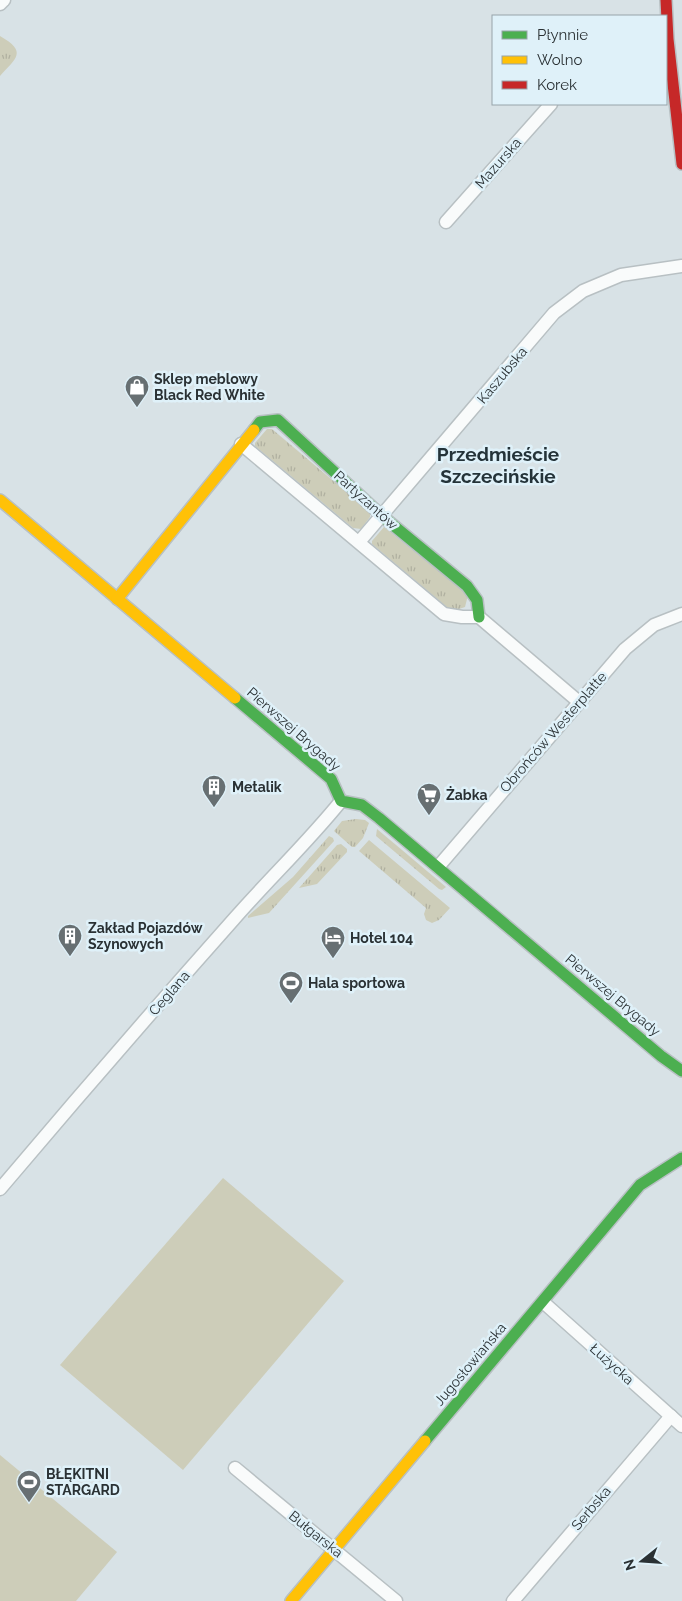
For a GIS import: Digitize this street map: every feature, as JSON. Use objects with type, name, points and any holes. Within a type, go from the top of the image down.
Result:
[{"type":"street","points":[[0,4],[4,0]]},
{"type":"street","points":[[666,0],[666,15]]},
{"type":"street","points":[[667,40],[682,164]]},
{"type":"street","name":"Mazurska","points":[[446,222],[550,105]]},
{"type":"street","name":"Kaszubska","points":[[358,542],[554,314],[582,291],[621,275],[682,266]]},
{"type":"street","name":"Partyzantów","points":[[117,599],[260,422],[278,420],[382,516],[467,586],[477,600],[478,617]]},
{"type":"street","points":[[241,444],[444,614],[478,617],[579,702]]},
{"type":"street","name":"Pierwszej Brygady","points":[[0,500],[331,779],[341,800],[362,804],[661,1056],[682,1071]]},
{"type":"street","name":"Obrońców Westerplatte","points":[[438,867],[625,649],[654,625],[682,614]]},
{"type":"street","name":"Ceglana","points":[[0,1189],[187,972],[322,824],[341,800]]},
{"type":"street","name":"Jugosłowiańska","points":[[290,1601],[640,1185],[682,1158]]},
{"type":"street","name":"Łużycka","points":[[542,1302],[682,1426]]},
{"type":"street","name":"Serbska","points":[[513,1601],[670,1416]]},
{"type":"street","name":"Bułgarska","points":[[235,1468],[396,1601]]},
{"type":"green space","points":[[0,36],[14,46],[17,51],[14,60],[0,76]]},
{"type":"green space","points":[[267,429],[272,429],[370,512],[370,517],[361,529],[353,528],[255,446],[255,443]]},
{"type":"green space","points":[[384,527],[468,595],[465,607],[456,610],[448,608],[372,544],[372,541]]},
{"type":"green space","points":[[365,820],[369,823],[363,838],[355,847],[352,847],[334,831],[342,821]]},
{"type":"green space","points":[[377,829],[446,887],[442,890],[439,889],[376,836]]},
{"type":"green space","points":[[329,836],[334,841],[269,913],[248,918],[293,877]]},
{"type":"green space","points":[[369,840],[450,908],[439,920],[432,923],[426,920],[424,914],[426,908],[359,851]]},
{"type":"green space","points":[[341,844],[347,849],[347,852],[317,884],[299,888],[337,845]]},
{"type":"green space","points":[[223,1178],[344,1281],[183,1470],[60,1365]]},
{"type":"green space","name":"BŁĘKITNI STARGARD","points":[[0,1455],[117,1552],[76,1601],[0,1601]]},
{"type":"traffic: fast","points":[[254,430],[260,422],[278,420],[382,516],[467,586],[477,600],[479,617]]},
{"type":"traffic: fast","points":[[235,698],[331,779],[341,801],[362,805],[379,818],[661,1056],[682,1071]]},
{"type":"traffic: fast","points":[[425,1441],[640,1185],[682,1158]]},
{"type":"traffic: slow","points":[[117,599],[254,430]]},
{"type":"traffic: slow","points":[[0,500],[235,698]]},
{"type":"traffic: slow","points":[[291,1601],[425,1441]]},
{"type":"traffic: jam","points":[[666,0],[667,15]]},
{"type":"traffic: jam","points":[[667,20],[682,164]]},
{"type":"place","name":"Sklep meblowy Black Red White","points":[[137,408]]},
{"type":"place","name":"Metalik","points":[[214,808]]},
{"type":"place","name":"Żabka","points":[[429,816]]},
{"type":"place","name":"Zakład Pojazdów Szynowych","points":[[70,957]]},
{"type":"place","name":"Hotel 104","points":[[333,959]]},
{"type":"place","name":"Hala sportowa","points":[[291,1004]]},
{"type":"place","name":"BŁĘKITNI STARGARD","points":[[29,1503]]},
{"type":"district","name":"Przedmieście Szczecińskie","points":[[498,465]]}]
